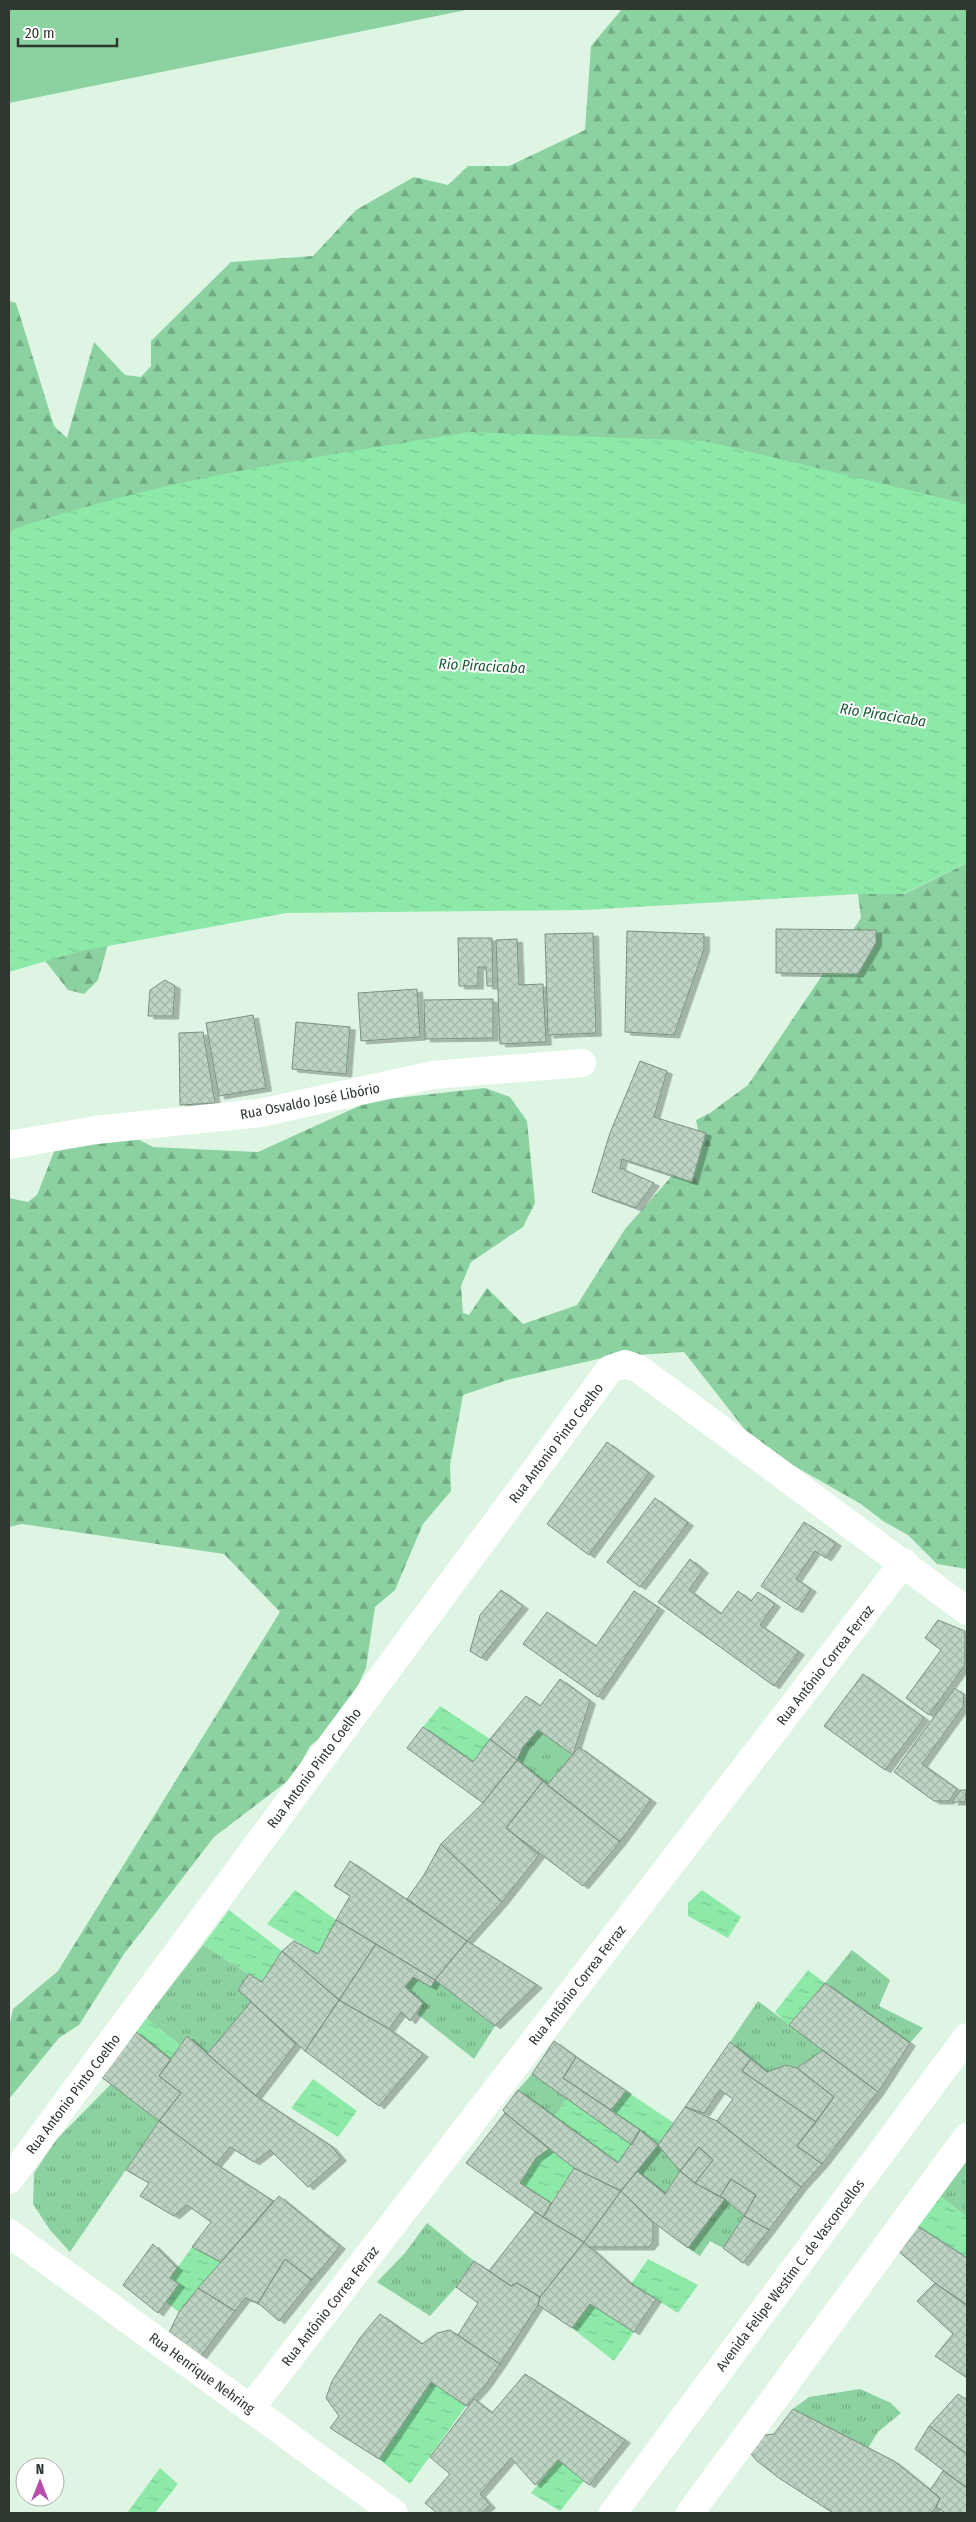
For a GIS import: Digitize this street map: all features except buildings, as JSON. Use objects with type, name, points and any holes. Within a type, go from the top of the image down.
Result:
[{"type":"street","name":"Rua Osvaldo José Libório","points":[[9,1146],[96,1130],[260,1113],[432,1075],[582,1063]]},
{"type":"street","name":"Rua Antonio Pinto Coelho","points":[[9,2180],[610,1370],[625,1364],[639,1370],[904,1562]]},
{"type":"street","points":[[904,1562],[967,1610]]},
{"type":"street","name":"Rua Antônio Correa Ferraz","points":[[250,2408],[904,1562]]},
{"type":"street","name":"Avenida Felipe Westim C. de Vasconcellos","points":[[613,2513],[967,2037]]},
{"type":"street","points":[[690,2513],[967,2137]]},
{"type":"street","name":"Rua Henrique Nehring","points":[[9,2233],[394,2513]]},
{"type":"green space","points":[[9,9],[471,9],[9,103]]},
{"type":"green space","points":[[622,9],[967,9],[967,109],[965,112],[967,120],[967,575],[9,569],[9,301],[16,303],[54,426],[67,438],[94,342],[125,375],[141,377],[151,366],[151,341],[231,262],[313,256],[356,210],[414,177],[448,185],[468,166],[509,166],[585,130],[591,46]]},
{"type":"green space","points":[[967,863],[967,1569],[937,1564],[908,1535],[883,1521],[861,1504],[757,1445],[684,1352],[636,1355],[624,1353],[507,1380],[463,1395],[450,1465],[451,1491],[423,1524],[395,1590],[375,1607],[366,1668],[342,1721],[310,1746],[294,1776],[214,1837],[124,1954],[79,2025],[59,2038],[9,2099],[9,2027],[13,2009],[58,1971],[280,1612],[224,1554],[22,1524],[9,1527],[9,1198],[28,1202],[37,1195],[57,1144],[128,1134],[153,1147],[258,1152],[370,1101],[485,1088],[510,1097],[527,1121],[535,1203],[523,1227],[471,1262],[461,1286],[463,1313],[469,1315],[487,1288],[523,1324],[577,1305],[625,1229],[701,1143],[696,1120],[710,1113],[748,1085],[861,918],[858,894],[904,894]]},
{"type":"green space","points":[[112,930],[98,980],[84,994],[68,990],[35,948]]},
{"type":"green space","points":[[538,1730],[573,1755],[547,1785],[517,1760],[523,1747]]},
{"type":"green space","points":[[203,1945],[249,1974],[238,1990],[251,2002],[207,2054],[187,2036],[180,2045],[146,2018]]},
{"type":"green space","points":[[852,1950],[890,1980],[879,2006],[923,2028],[910,2043],[825,1983]]},
{"type":"green space","points":[[413,1977],[435,1980],[495,2026],[474,2059],[417,2014],[423,2003],[405,1987]]},
{"type":"green space","points":[[758,2001],[823,2050],[797,2068],[786,2065],[767,2072],[730,2042]]},
{"type":"green space","points":[[532,2074],[567,2098],[554,2118],[518,2090]]},
{"type":"green space","points":[[111,2084],[159,2121],[70,2252],[50,2230],[33,2204],[34,2173],[56,2140]]},
{"type":"green space","points":[[658,2145],[680,2171],[665,2194],[637,2171]]},
{"type":"green space","points":[[967,2157],[967,2217],[930,2188]]},
{"type":"green space","points":[[725,2199],[744,2216],[723,2248],[710,2241],[700,2256],[688,2248]]},
{"type":"green space","points":[[427,2223],[474,2261],[456,2287],[430,2316],[377,2282],[405,2253]]},
{"type":"green space","points":[[860,2389],[891,2403],[901,2413],[878,2432],[868,2448],[793,2409],[809,2397]]},
{"type":"water","name":"Rio Piracicaba","points":[[470,432],[705,441],[967,504],[967,863],[903,894],[858,894],[584,910],[286,913],[81,951],[9,972],[9,531],[65,513],[179,483],[237,471]]},
{"type":"water","points":[[440,1706],[490,1739],[473,1762],[423,1727]]},
{"type":"water","points":[[295,1890],[336,1920],[318,1954],[267,1924]]},
{"type":"water","points":[[702,1890],[741,1917],[728,1938],[688,1916],[688,1903]]},
{"type":"water","points":[[229,1910],[282,1951],[262,1982],[203,1945]]},
{"type":"water","points":[[808,1970],[825,1983],[789,2025],[775,2012]]},
{"type":"water","points":[[146,2018],[180,2045],[171,2060],[135,2031]]},
{"type":"water","points":[[313,2079],[357,2111],[338,2137],[291,2108]]},
{"type":"water","points":[[626,2091],[674,2123],[658,2145],[611,2110]]},
{"type":"water","points":[[567,2098],[632,2145],[618,2163],[554,2118]]},
{"type":"water","points":[[549,2149],[574,2168],[551,2203],[520,2183],[536,2158]]},
{"type":"water","points":[[930,2188],[967,2217],[967,2254],[965,2256],[908,2220]]},
{"type":"water","points":[[192,2247],[221,2262],[179,2312],[166,2302],[179,2284],[170,2278]]},
{"type":"water","points":[[648,2259],[698,2285],[678,2313],[631,2284]]},
{"type":"water","points":[[590,2304],[634,2332],[614,2361],[572,2328]]},
{"type":"water","points":[[431,2382],[466,2406],[410,2484],[379,2459]]},
{"type":"water","points":[[558,2460],[584,2481],[560,2511],[531,2493]]},
{"type":"water","points":[[160,2468],[178,2484],[155,2513],[127,2513]]}]
